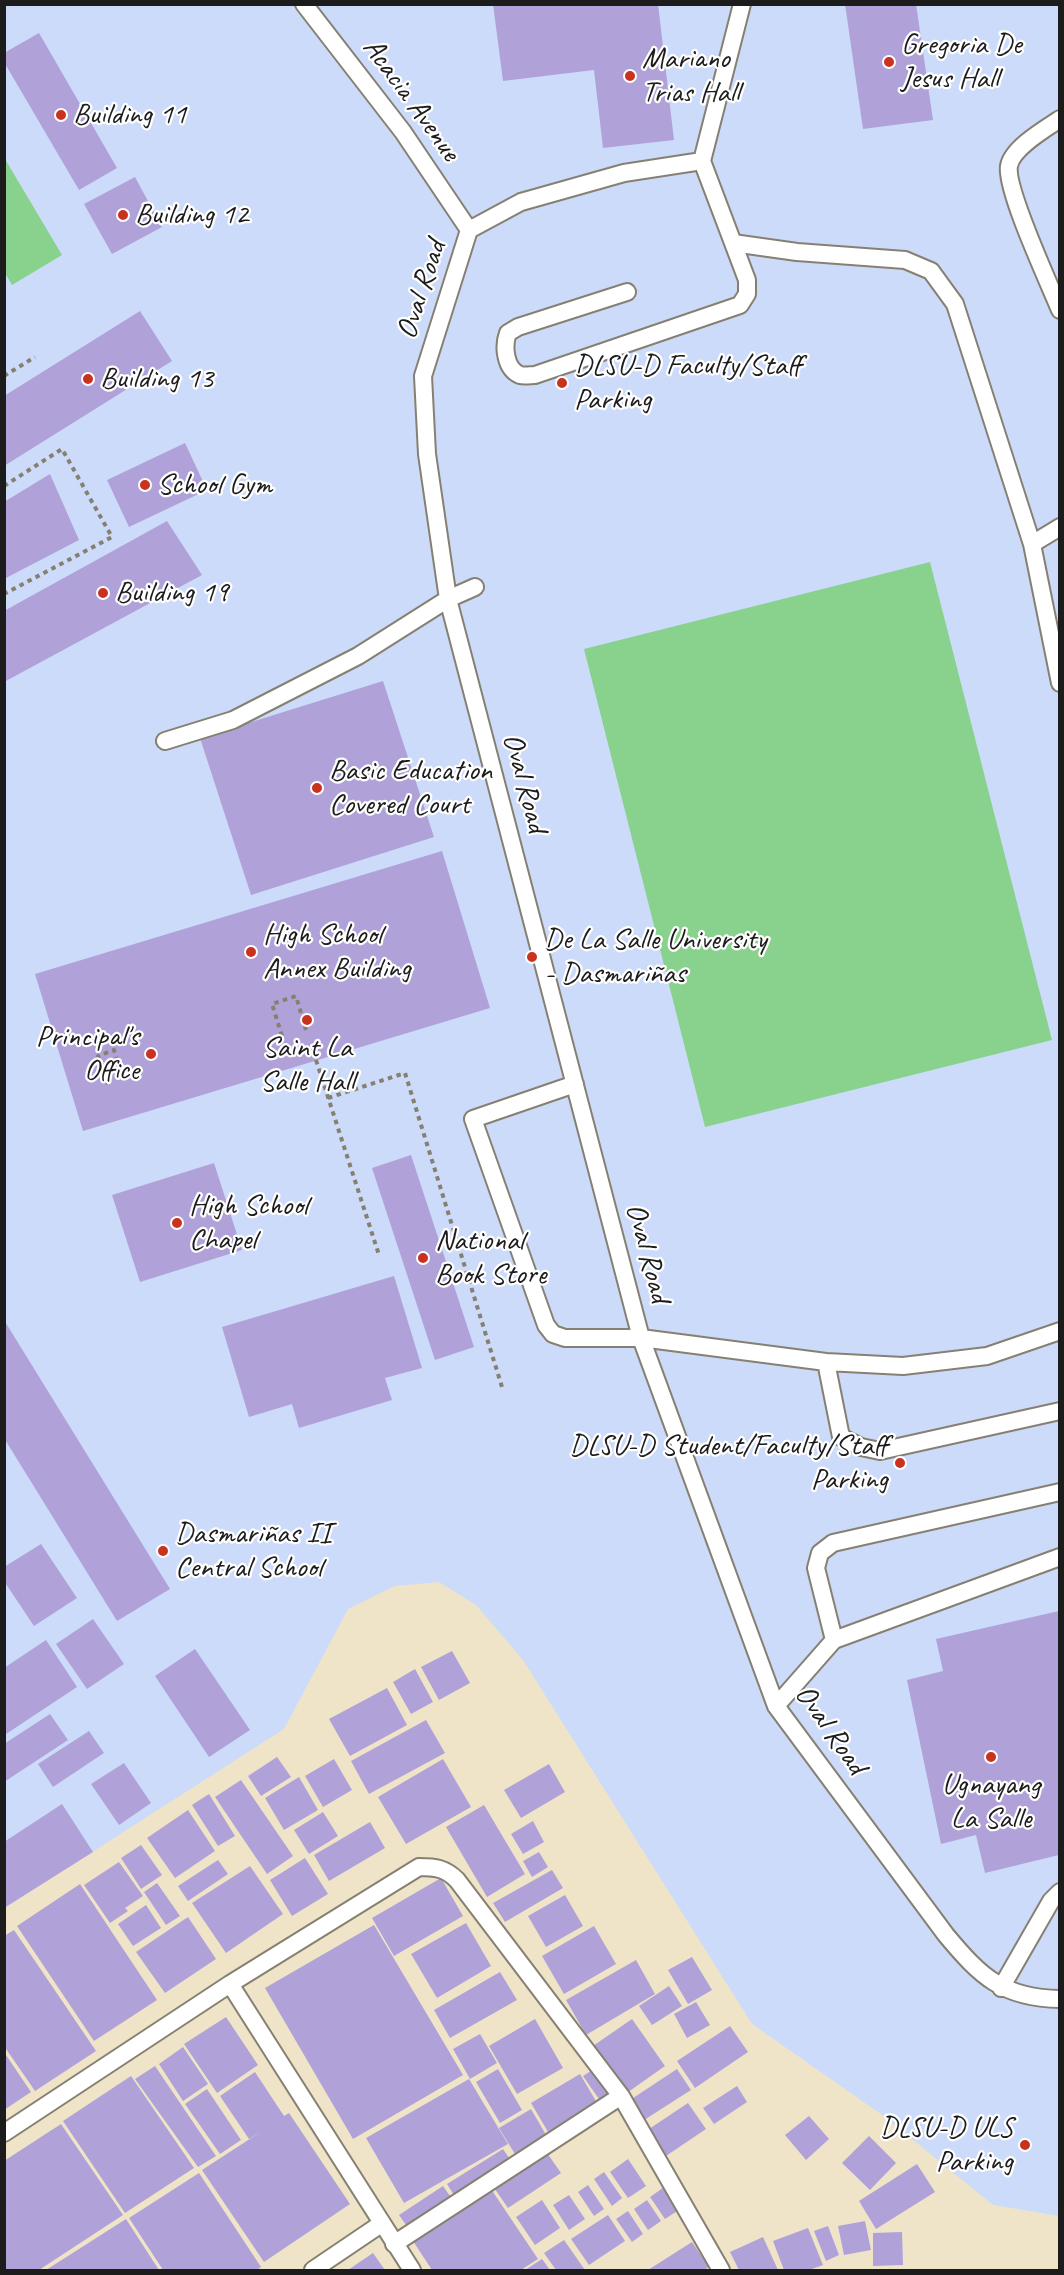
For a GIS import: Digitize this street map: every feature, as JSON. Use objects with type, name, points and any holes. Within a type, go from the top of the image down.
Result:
[{"type":"lane","name":"Acacia Avenue","points":[[304,4],[403,132],[469,231]]},
{"type":"lane","points":[[627,291],[518,327],[508,333],[503,344],[510,367],[521,375],[535,375],[740,305],[747,294],[747,280],[702,161],[742,4]]},
{"type":"lane","points":[[1059,119],[1018,151],[1009,165],[1012,192],[1059,310]]},
{"type":"lane","name":"Oval Road","points":[[702,161],[624,173],[521,202],[469,231],[423,376],[427,454],[448,599],[641,1338],[776,1706],[946,1935],[971,1965],[1001,1988],[1040,1999],[1059,1999]]},
{"type":"lane","points":[[733,243],[797,252],[905,260],[931,271],[955,304],[1032,544],[1059,683]]},
{"type":"lane","points":[[1032,544],[1059,527]]},
{"type":"lane","points":[[165,741],[243,715],[358,656],[448,599],[475,587]]},
{"type":"lane","points":[[575,1084],[473,1119],[546,1325],[553,1334],[565,1338],[641,1338],[826,1362],[903,1366],[987,1356],[1059,1331]]},
{"type":"lane","points":[[826,1362],[842,1437],[861,1448],[880,1451],[1059,1411]]},
{"type":"lane","points":[[834,1640],[816,1568],[819,1553],[833,1543],[1059,1492]]},
{"type":"lane","points":[[776,1706],[834,1640],[1059,1557]]},
{"type":"lane","points":[[4,2133],[230,1984],[419,1867],[438,1867],[450,1872],[457,1880],[621,2096],[721,2271]]},
{"type":"lane","points":[[1001,1988],[1059,1892]]},
{"type":"lane","points":[[230,1984],[412,2271]]},
{"type":"lane","points":[[394,2244],[621,2096]]},
{"type":"lane","points":[[313,2271],[381,2224]]},
{"type":"path","points":[[4,376],[35,357]]},
{"type":"path","points":[[4,486],[62,449],[112,537],[4,594]]},
{"type":"path","points":[[282,1036],[272,1004],[296,996],[306,1030]]},
{"type":"path","points":[[108,1084],[98,1056],[114,1050],[123,1079]]},
{"type":"path","points":[[316,1060],[379,1255]]},
{"type":"path","points":[[328,1098],[405,1073],[502,1387]]},
{"type":"shaded area","name":"De La Salle University - Dasmariñas","points":[[5,5],[1059,5],[1059,2216],[993,2205],[885,2117],[752,2024],[523,1660],[476,1605],[439,1582],[395,1586],[348,1609],[284,1729],[5,1908]]},
{"type":"green space","points":[[5,159],[62,255],[12,285],[5,273]]},
{"type":"green space","points":[[930,562],[1052,1040],[705,1127],[584,649]]},
{"type":"building","name":"Mariano Trias Hall","points":[[493,4],[658,4],[674,140],[603,148],[594,70],[503,81]]},
{"type":"building","name":"Gregoria De Jesus Hall","points":[[845,4],[916,4],[933,120],[863,129]]},
{"type":"building","name":"Building 11","points":[[39,33],[117,168],[79,190],[4,62],[4,53]]},
{"type":"building","name":"Building 12","points":[[135,177],[162,227],[112,254],[84,204]]},
{"type":"building","name":"Building 13","points":[[140,311],[172,361],[4,466],[4,396]]},
{"type":"building","points":[[185,443],[207,490],[129,527],[107,480]]},
{"type":"building","points":[[50,474],[79,540],[4,579],[4,502]]},
{"type":"building","name":"Building 19","points":[[167,521],[202,575],[4,682],[4,611]]},
{"type":"building","name":"Basic Education Covered Court","points":[[383,681],[434,837],[251,895],[200,738]]},
{"type":"building","points":[[442,851],[490,1008],[83,1131],[35,974]]},
{"type":"building","name":"National Book Store","points":[[411,1155],[474,1347],[435,1360],[372,1168]]},
{"type":"building","name":"High School Chapel","points":[[214,1163],[242,1250],[140,1282],[112,1195]]},
{"type":"building","points":[[394,1276],[422,1368],[385,1378],[392,1400],[299,1428],[292,1404],[249,1417],[222,1327]]},
{"type":"building","points":[[4,1320],[170,1589],[117,1621],[4,1438]]},
{"type":"building","points":[[41,1544],[77,1598],[34,1626],[4,1581],[4,1567]]},
{"type":"building","name":"Ugnayang La Salle","points":[[1059,1611],[1059,1855],[985,1873],[976,1835],[941,1844],[907,1680],[943,1671],[936,1639]]},
{"type":"building","points":[[93,1619],[124,1664],[87,1689],[56,1644]]},
{"type":"building","points":[[46,1640],[77,1687],[6,1734],[4,1668]]},
{"type":"building","points":[[195,1649],[250,1730],[209,1757],[155,1676]]},
{"type":"building","points":[[452,1651],[470,1683],[439,1700],[421,1667]]},
{"type":"building","points":[[415,1669],[433,1702],[411,1714],[393,1682]]},
{"type":"building","points":[[387,1688],[407,1725],[350,1756],[329,1719]]},
{"type":"building","points":[[50,1714],[68,1740],[4,1782],[4,1744]]},
{"type":"building","points":[[426,1720],[445,1753],[369,1794],[351,1761]]},
{"type":"building","points":[[89,1731],[104,1753],[53,1787],[38,1764]]},
{"type":"building","points":[[277,1757],[291,1777],[261,1796],[248,1776]]},
{"type":"building","points":[[334,1759],[352,1790],[323,1807],[305,1776]]},
{"type":"building","points":[[443,1759],[471,1807],[406,1844],[378,1797]]},
{"type":"building","points":[[124,1763],[151,1803],[119,1825],[91,1784]]},
{"type":"building","points":[[549,1764],[565,1792],[521,1818],[504,1790]]},
{"type":"building","points":[[299,1777],[318,1810],[284,1830],[265,1798]]},
{"type":"building","points":[[241,1780],[293,1856],[267,1874],[215,1797]]},
{"type":"building","points":[[209,1794],[235,1836],[218,1846],[192,1805]]},
{"type":"building","points":[[62,1804],[93,1852],[4,1908],[4,1842]]},
{"type":"building","points":[[484,1805],[525,1874],[487,1897],[446,1827]]},
{"type":"building","points":[[188,1810],[215,1851],[175,1878],[147,1838]]},
{"type":"building","points":[[323,1812],[338,1836],[309,1854],[294,1830]]},
{"type":"building","points":[[533,1821],[544,1842],[523,1854],[511,1834]]},
{"type":"building","points":[[370,1822],[385,1848],[329,1881],[314,1855]]},
{"type":"building","points":[[141,1845],[162,1875],[141,1889],[121,1858]]},
{"type":"building","points":[[539,1852],[548,1867],[532,1877],[523,1861]]},
{"type":"building","points":[[305,1858],[328,1894],[292,1916],[270,1880]]},
{"type":"building","points":[[218,1860],[228,1874],[188,1901],[178,1886]]},
{"type":"building","points":[[119,1862],[143,1896],[125,1908],[128,1911],[110,1923],[84,1885]]},
{"type":"building","points":[[250,1866],[283,1914],[226,1953],[192,1903]]},
{"type":"building","points":[[552,1870],[563,1888],[505,1922],[493,1903]]},
{"type":"building","points":[[441,1878],[463,1916],[394,1956],[372,1918]]},
{"type":"building","points":[[157,1883],[180,1916],[166,1925],[144,1892]]},
{"type":"building","points":[[80,1884],[157,2000],[94,2041],[17,1926]]},
{"type":"building","points":[[565,1895],[583,1926],[546,1947],[528,1916]]},
{"type":"building","points":[[146,1905],[161,1928],[133,1946],[118,1924]]},
{"type":"building","points":[[188,1917],[216,1959],[165,1993],[136,1952]]},
{"type":"building","points":[[466,1923],[491,1966],[437,1998],[411,1954]]},
{"type":"building","points":[[374,1925],[463,2075],[353,2139],[265,1988]]},
{"type":"building","points":[[594,1926],[616,1964],[564,1994],[542,1956]]},
{"type":"building","points":[[14,1930],[96,2051],[35,2091],[4,2046],[4,1936]]},
{"type":"building","points":[[692,1957],[712,1990],[688,2004],[668,1970]]},
{"type":"building","points":[[636,1960],[655,1994],[586,2035],[566,2000]]},
{"type":"building","points":[[500,1972],[517,2000],[450,2038],[434,2010]]},
{"type":"building","points":[[669,1986],[682,2006],[652,2025],[639,2006]]},
{"type":"building","points":[[696,2002],[710,2025],[687,2038],[674,2014]]},
{"type":"building","points":[[226,2017],[258,2065],[217,2093],[184,2044]]},
{"type":"building","points":[[535,2019],[563,2068],[517,2094],[489,2046]]},
{"type":"building","points":[[632,2019],[665,2066],[624,2095],[590,2048]]},
{"type":"building","points":[[730,2026],[748,2052],[695,2088],[677,2061]]},
{"type":"building","points":[[480,2034],[497,2063],[470,2079],[453,2049]]},
{"type":"building","points":[[183,2047],[208,2084],[183,2101],[159,2064]]},
{"type":"building","points":[[4,2052],[31,2092],[4,2110]]},
{"type":"building","points":[[155,2066],[216,2156],[198,2167],[135,2079]]},
{"type":"building","points":[[597,2067],[615,2092],[601,2102],[583,2076]]},
{"type":"building","points":[[498,2069],[522,2110],[500,2123],[476,2082]]},
{"type":"building","points":[[677,2069],[691,2090],[641,2122],[627,2102]]},
{"type":"building","points":[[255,2072],[284,2116],[289,2113],[350,2204],[264,2262],[202,2170],[262,2131],[249,2139],[220,2096]]},
{"type":"building","points":[[580,2074],[600,2108],[551,2137],[531,2103]]},
{"type":"building","points":[[131,2076],[194,2168],[125,2213],[63,2121]]},
{"type":"building","points":[[469,2079],[508,2144],[404,2203],[366,2138]]},
{"type":"building","points":[[737,2086],[747,2102],[714,2124],[703,2108]]},
{"type":"building","points":[[207,2089],[241,2140],[220,2154],[185,2104]]},
{"type":"building","points":[[688,2103],[706,2129],[663,2158],[646,2131]]},
{"type":"building","points":[[531,2109],[549,2140],[518,2159],[499,2128]]},
{"type":"building","points":[[809,2116],[829,2139],[806,2160],[785,2135]]},
{"type":"building","points":[[61,2124],[123,2215],[39,2270],[4,2270],[4,2161]]},
{"type":"building","points":[[869,2136],[896,2163],[870,2190],[842,2163]]},
{"type":"building","points":[[543,2147],[561,2173],[508,2208],[490,2182]]},
{"type":"building","points":[[503,2149],[514,2165],[457,2200],[447,2184]]},
{"type":"building","points":[[628,2159],[646,2186],[628,2198],[610,2172]]},
{"type":"building","points":[[917,2164],[935,2192],[876,2229],[859,2201]]},
{"type":"building","points":[[604,2172],[622,2198],[612,2206],[594,2179]]},
{"type":"building","points":[[199,2173],[261,2267],[257,2270],[163,2270],[129,2218]]},
{"type":"building","points":[[588,2185],[604,2209],[594,2216],[578,2192]]},
{"type":"building","points":[[667,2185],[682,2208],[665,2219],[650,2197]]},
{"type":"building","points":[[443,2186],[455,2203],[411,2232],[399,2215]]},
{"type":"building","points":[[489,2186],[538,2259],[521,2270],[432,2270],[411,2238]]},
{"type":"building","points":[[569,2195],[585,2219],[569,2230],[553,2205]]},
{"type":"building","points":[[542,2200],[560,2228],[535,2245],[516,2217]]},
{"type":"building","points":[[647,2200],[661,2221],[648,2230],[634,2209]]},
{"type":"building","points":[[628,2211],[643,2234],[632,2242],[616,2219]]},
{"type":"building","points":[[608,2215],[625,2241],[589,2265],[571,2239]]},
{"type":"building","points":[[126,2219],[159,2270],[46,2270]]},
{"type":"building","points":[[865,2221],[871,2250],[844,2255],[838,2226]]},
{"type":"building","points":[[828,2226],[839,2255],[826,2261],[814,2231]]},
{"type":"building","points":[[808,2228],[823,2265],[809,2270],[784,2270],[773,2241]]},
{"type":"building","points":[[902,2232],[903,2265],[873,2266],[873,2233]]},
{"type":"building","points":[[763,2237],[778,2270],[739,2270],[730,2252]]},
{"type":"building","points":[[564,2240],[585,2270],[556,2270],[544,2253]]},
{"type":"building","points":[[692,2242],[709,2267],[704,2270],[648,2270]]},
{"type":"building","points":[[373,2253],[385,2270],[348,2270]]},
{"type":"building","points":[[542,2259],[550,2270],[525,2270]]},
{"type":"place","name":"Gregoria De Jesus Hall","points":[[889,62]]},
{"type":"place","name":"Mariano Trias Hall","points":[[630,76]]},
{"type":"place","name":"Building 11","points":[[61,115]]},
{"type":"place","name":"Building 12","points":[[123,215]]},
{"type":"place","name":"Building 13","points":[[88,379]]},
{"type":"place","name":"DLSU-D Faculty/Staff Parking","points":[[562,383]]},
{"type":"place","name":"School Gym","points":[[145,485]]},
{"type":"place","name":"Building 19","points":[[103,593]]},
{"type":"place","name":"Basic Education Covered Court","points":[[317,788]]},
{"type":"place","name":"High School Annex Building","points":[[251,952]]},
{"type":"place","name":"De La Salle University - Dasmariñas","points":[[532,957]]},
{"type":"place","name":"Saint La Salle Hall","points":[[307,1020]]},
{"type":"place","name":"Principal's Office","points":[[151,1054]]},
{"type":"place","name":"High School Chapel","points":[[177,1223]]},
{"type":"place","name":"National Book Store","points":[[423,1258]]},
{"type":"place","name":"DLSU-D Student/Faculty/Staff Parking","points":[[900,1463]]},
{"type":"place","name":"Dasmariñas II Central School","points":[[163,1551]]},
{"type":"place","name":"Ugnayang La Salle","points":[[991,1757]]},
{"type":"place","name":"DLSU-D ULS Parking","points":[[1025,2145]]}]
